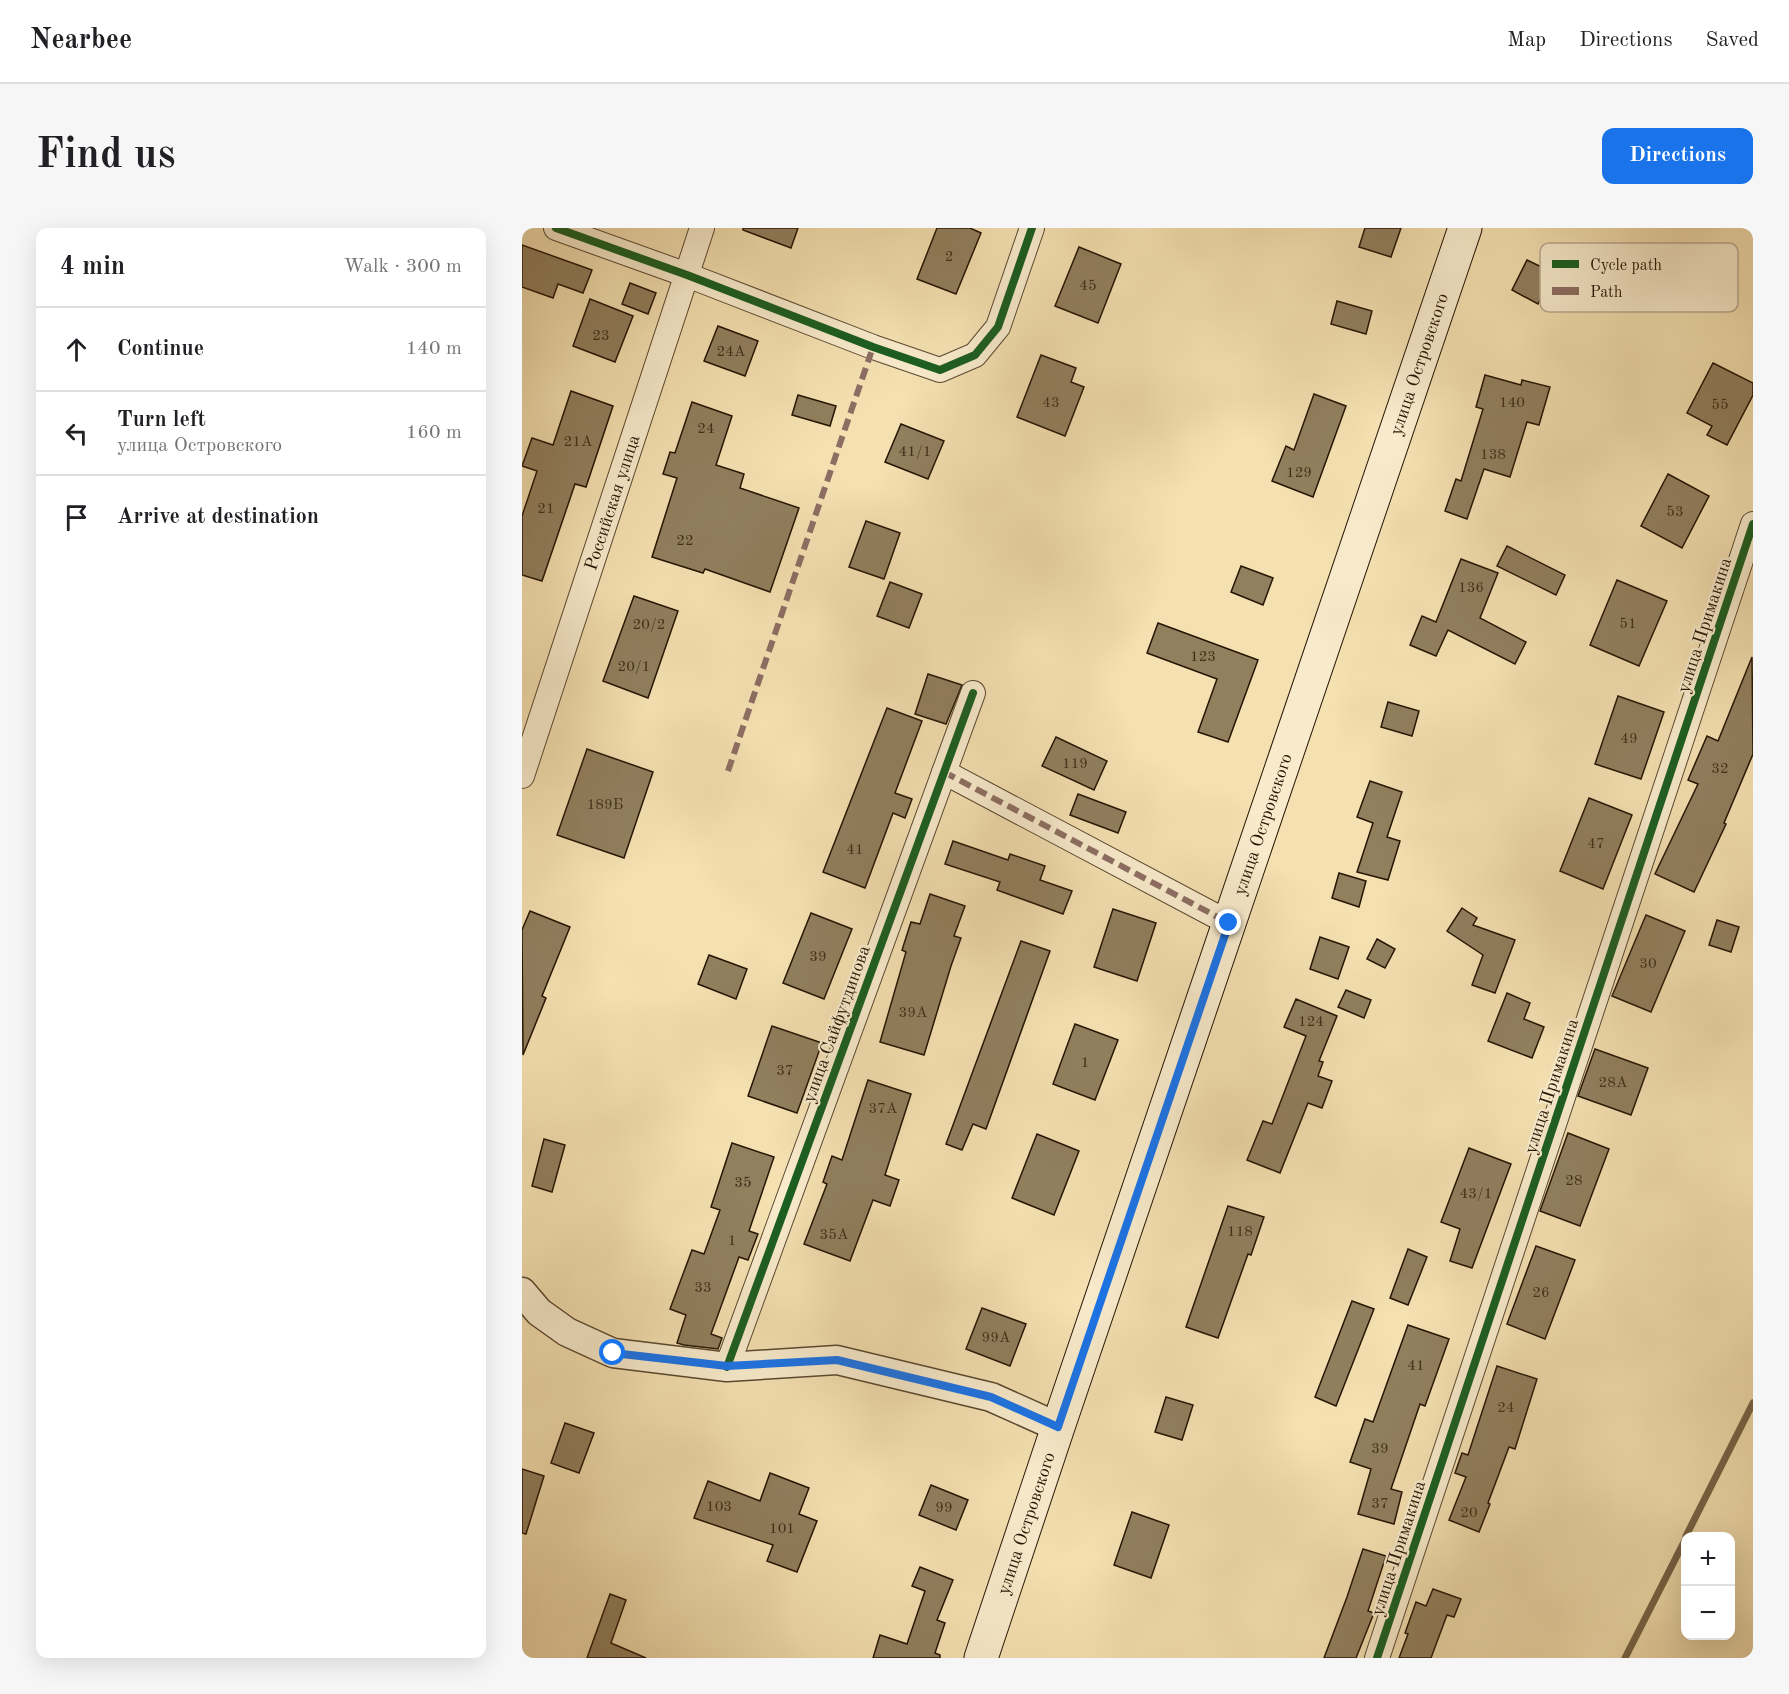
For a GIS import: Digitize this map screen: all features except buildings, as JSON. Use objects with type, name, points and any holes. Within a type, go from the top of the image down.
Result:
[{"type":"main road","name":"улица Островского","points":[[981,1658],[1465,228]]},
{"type":"street","points":[[556,228],[940,370],[975,356],[998,327],[1032,228]]},
{"type":"street","name":"Российская улица","points":[[522,777],[702,228]]},
{"type":"street","name":"улица Примакина","points":[[1377,1658],[1753,524]]},
{"type":"street","name":"улица Сайфутдинова","points":[[727,1366],[974,693]]},
{"type":"street","points":[[944,772],[1229,923]]},
{"type":"street","points":[[528,1309],[567,1332],[613,1353],[727,1366],[837,1360],[991,1397],[1058,1427]]},
{"type":"waterway","points":[[1688,1532],[1753,1403]]},
{"type":"waterway","points":[[1625,1658],[1681,1548]]},
{"type":"marked path","points":[[728,771],[873,347]]},
{"type":"marked path","points":[[944,772],[1229,923]]},
{"type":"cycle path","points":[[556,228],[940,370],[975,355],[998,327],[1032,228]]},
{"type":"cycle path","points":[[1377,1658],[1753,524]]},
{"type":"cycle path","points":[[727,1367],[973,693]]},
{"type":"route","points":[[613,1353],[727,1366],[837,1360],[991,1397],[1058,1427],[1229,923]]}]
